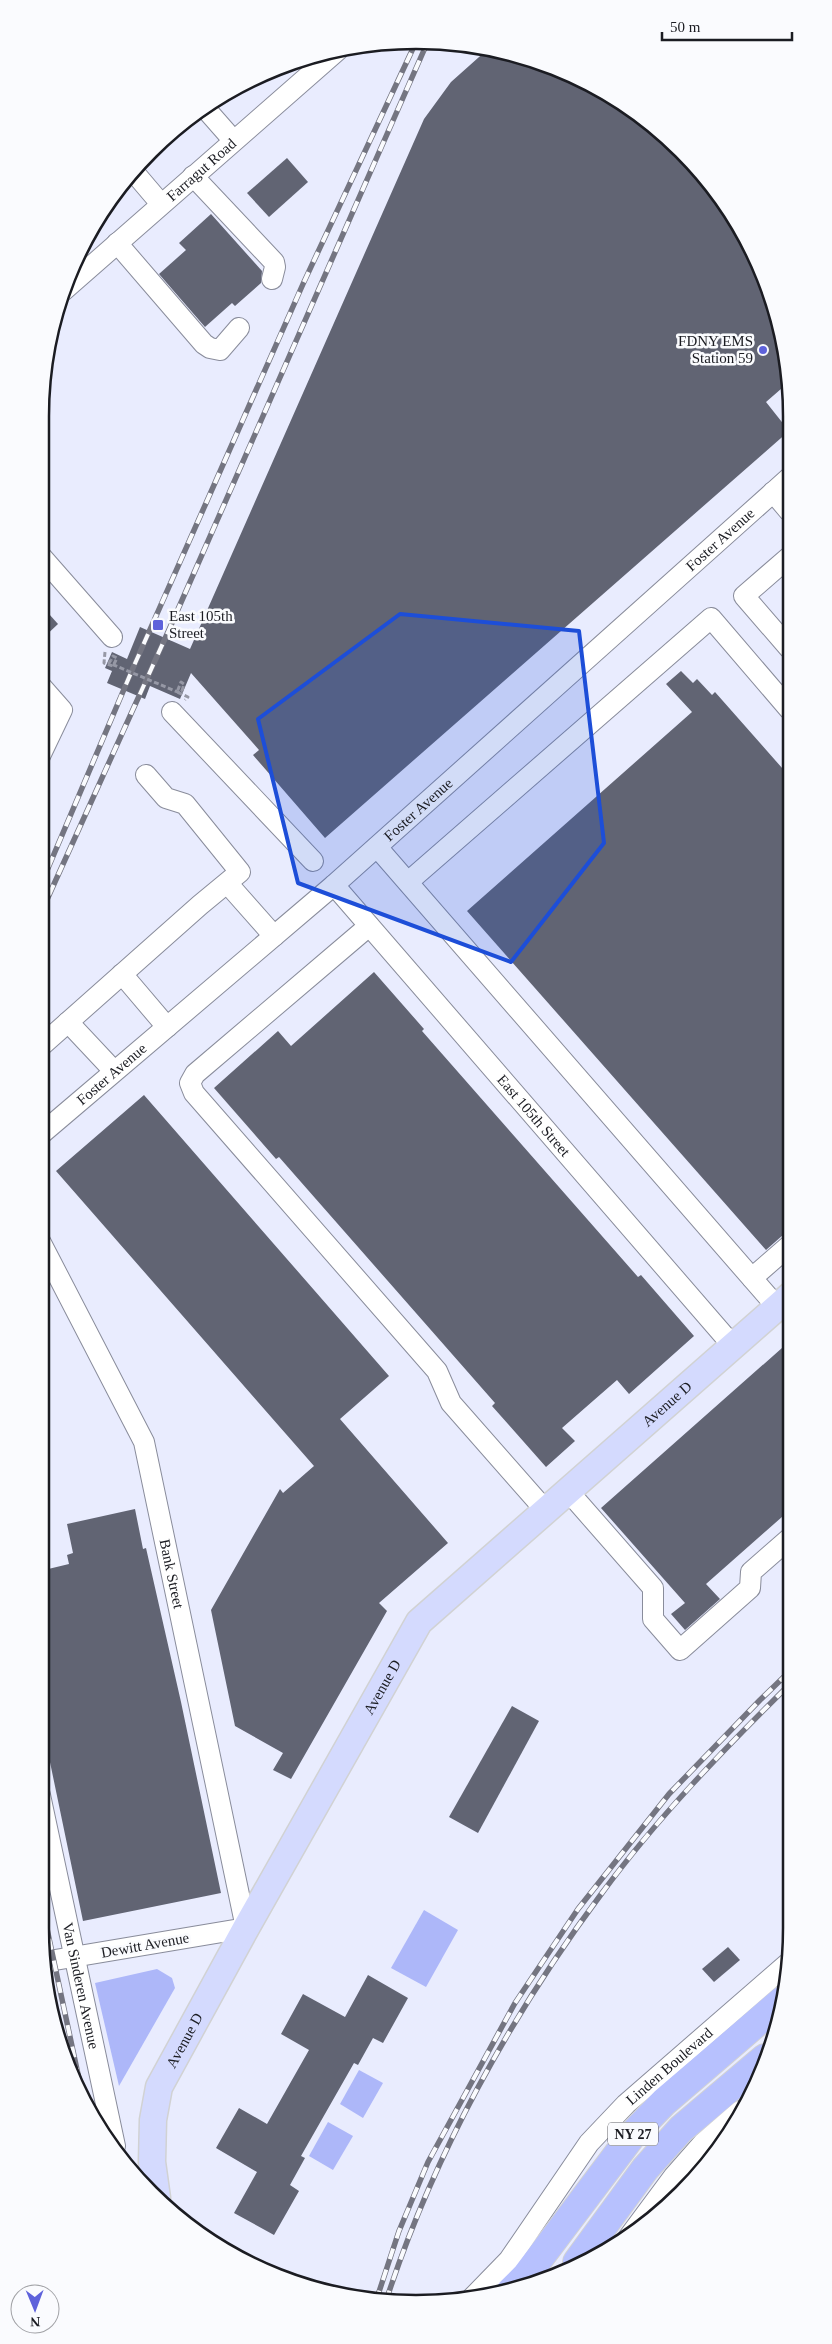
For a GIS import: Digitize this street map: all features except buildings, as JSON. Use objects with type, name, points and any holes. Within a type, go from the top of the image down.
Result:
[{"type":"highway","name":"Linden Boulevard","points":[[522,2280],[633,2134],[664,2102],[774,2007]]},
{"type":"highway","name":"NY 27","points":[[582,2255],[645,2169],[682,2129],[757,2064]]},
{"type":"main road","name":"Avenue D","points":[[156,2187],[152,2162],[153,2120],[159,2087],[246,1928],[419,1622],[783,1302]]},
{"type":"street","name":"Farragut Road","points":[[76,277],[327,60]]},
{"type":"street","points":[[209,113],[233,140]]},
{"type":"street","points":[[193,176],[274,262],[275,267],[272,279]]},
{"type":"street","points":[[138,177],[161,204]]},
{"type":"street","points":[[117,243],[204,344],[210,348],[220,350],[239,328]]},
{"type":"street","name":"Foster Avenue","points":[[49,1127],[334,885],[783,483]]},
{"type":"street","points":[[773,492],[783,504]]},
{"type":"street","points":[[783,562],[744,596],[783,641]]},
{"type":"street","points":[[49,565],[112,637]]},
{"type":"street","points":[[408,882],[711,618],[783,701]]},
{"type":"street","points":[[49,695],[62,710],[49,737]]},
{"type":"street","points":[[172,712],[313,861]]},
{"type":"street","points":[[49,1039],[240,872],[185,804],[166,798],[146,775]]},
{"type":"street","points":[[377,847],[752,1278],[783,1300]]},
{"type":"street","points":[[228,884],[274,936]]},
{"type":"street","name":"East 105th Street","points":[[334,885],[733,1346]]},
{"type":"street","points":[[370,926],[195,1074],[190,1083],[194,1094],[437,1371],[451,1403],[546,1511]]},
{"type":"street","points":[[122,974],[167,1027]]},
{"type":"street","points":[[68,1022],[114,1072]]},
{"type":"street","points":[[752,1278],[783,1251]]},
{"type":"street","name":"Bank Street","points":[[49,1258],[144,1442],[246,1928]]},
{"type":"street","points":[[568,1492],[653,1588],[652,1619],[680,1650],[750,1588],[751,1572],[783,1544]]},
{"type":"street","name":"Van Sinderen Avenue","points":[[49,1836],[112,2134]]},
{"type":"street","name":"Dewitt Avenue","points":[[51,1961],[246,1928]]},
{"type":"street","name":"Linden Boulevard","points":[[481,2289],[509,2260],[589,2143],[626,2104],[781,1970]]},
{"type":"street","points":[[645,2214],[674,2176],[703,2143],[728,2122]]},
{"type":"path","points":[[107,664],[113,666],[115,662],[117,658],[113,656],[110,663],[180,694],[184,684],[181,682],[177,692],[182,694]]},
{"type":"highlighted area","points":[[400,614],[579,631],[604,843],[511,962],[298,883],[258,719]]},
{"type":"shaded area","points":[[424,1910],[458,1930],[426,1987],[391,1968]]},
{"type":"shaded area","points":[[157,1969],[172,1978],[175,1988],[119,2086],[95,1983]]},
{"type":"shaded area","points":[[359,2070],[383,2083],[363,2118],[340,2104]]},
{"type":"shaded area","points":[[328,2122],[353,2136],[333,2170],[309,2156]]},
{"type":"railway","points":[[49,866],[133,668],[303,284],[413,49]]},
{"type":"railway","points":[[49,895],[168,632],[424,49]]},
{"type":"railway","points":[[379,2293],[399,2231],[428,2162],[515,2003],[578,1909],[669,1794],[783,1678]]},
{"type":"railway","points":[[389,2294],[405,2247],[451,2140],[477,2088],[536,1988],[602,1893],[646,1837],[717,1758],[783,1691]]},
{"type":"railway","points":[[50,1941],[77,2068]]},
{"type":"place","name":"FDNY EMS Station 59","points":[[763,350]]},
{"type":"place","name":"East 105th Street","points":[[158,625]]}]
